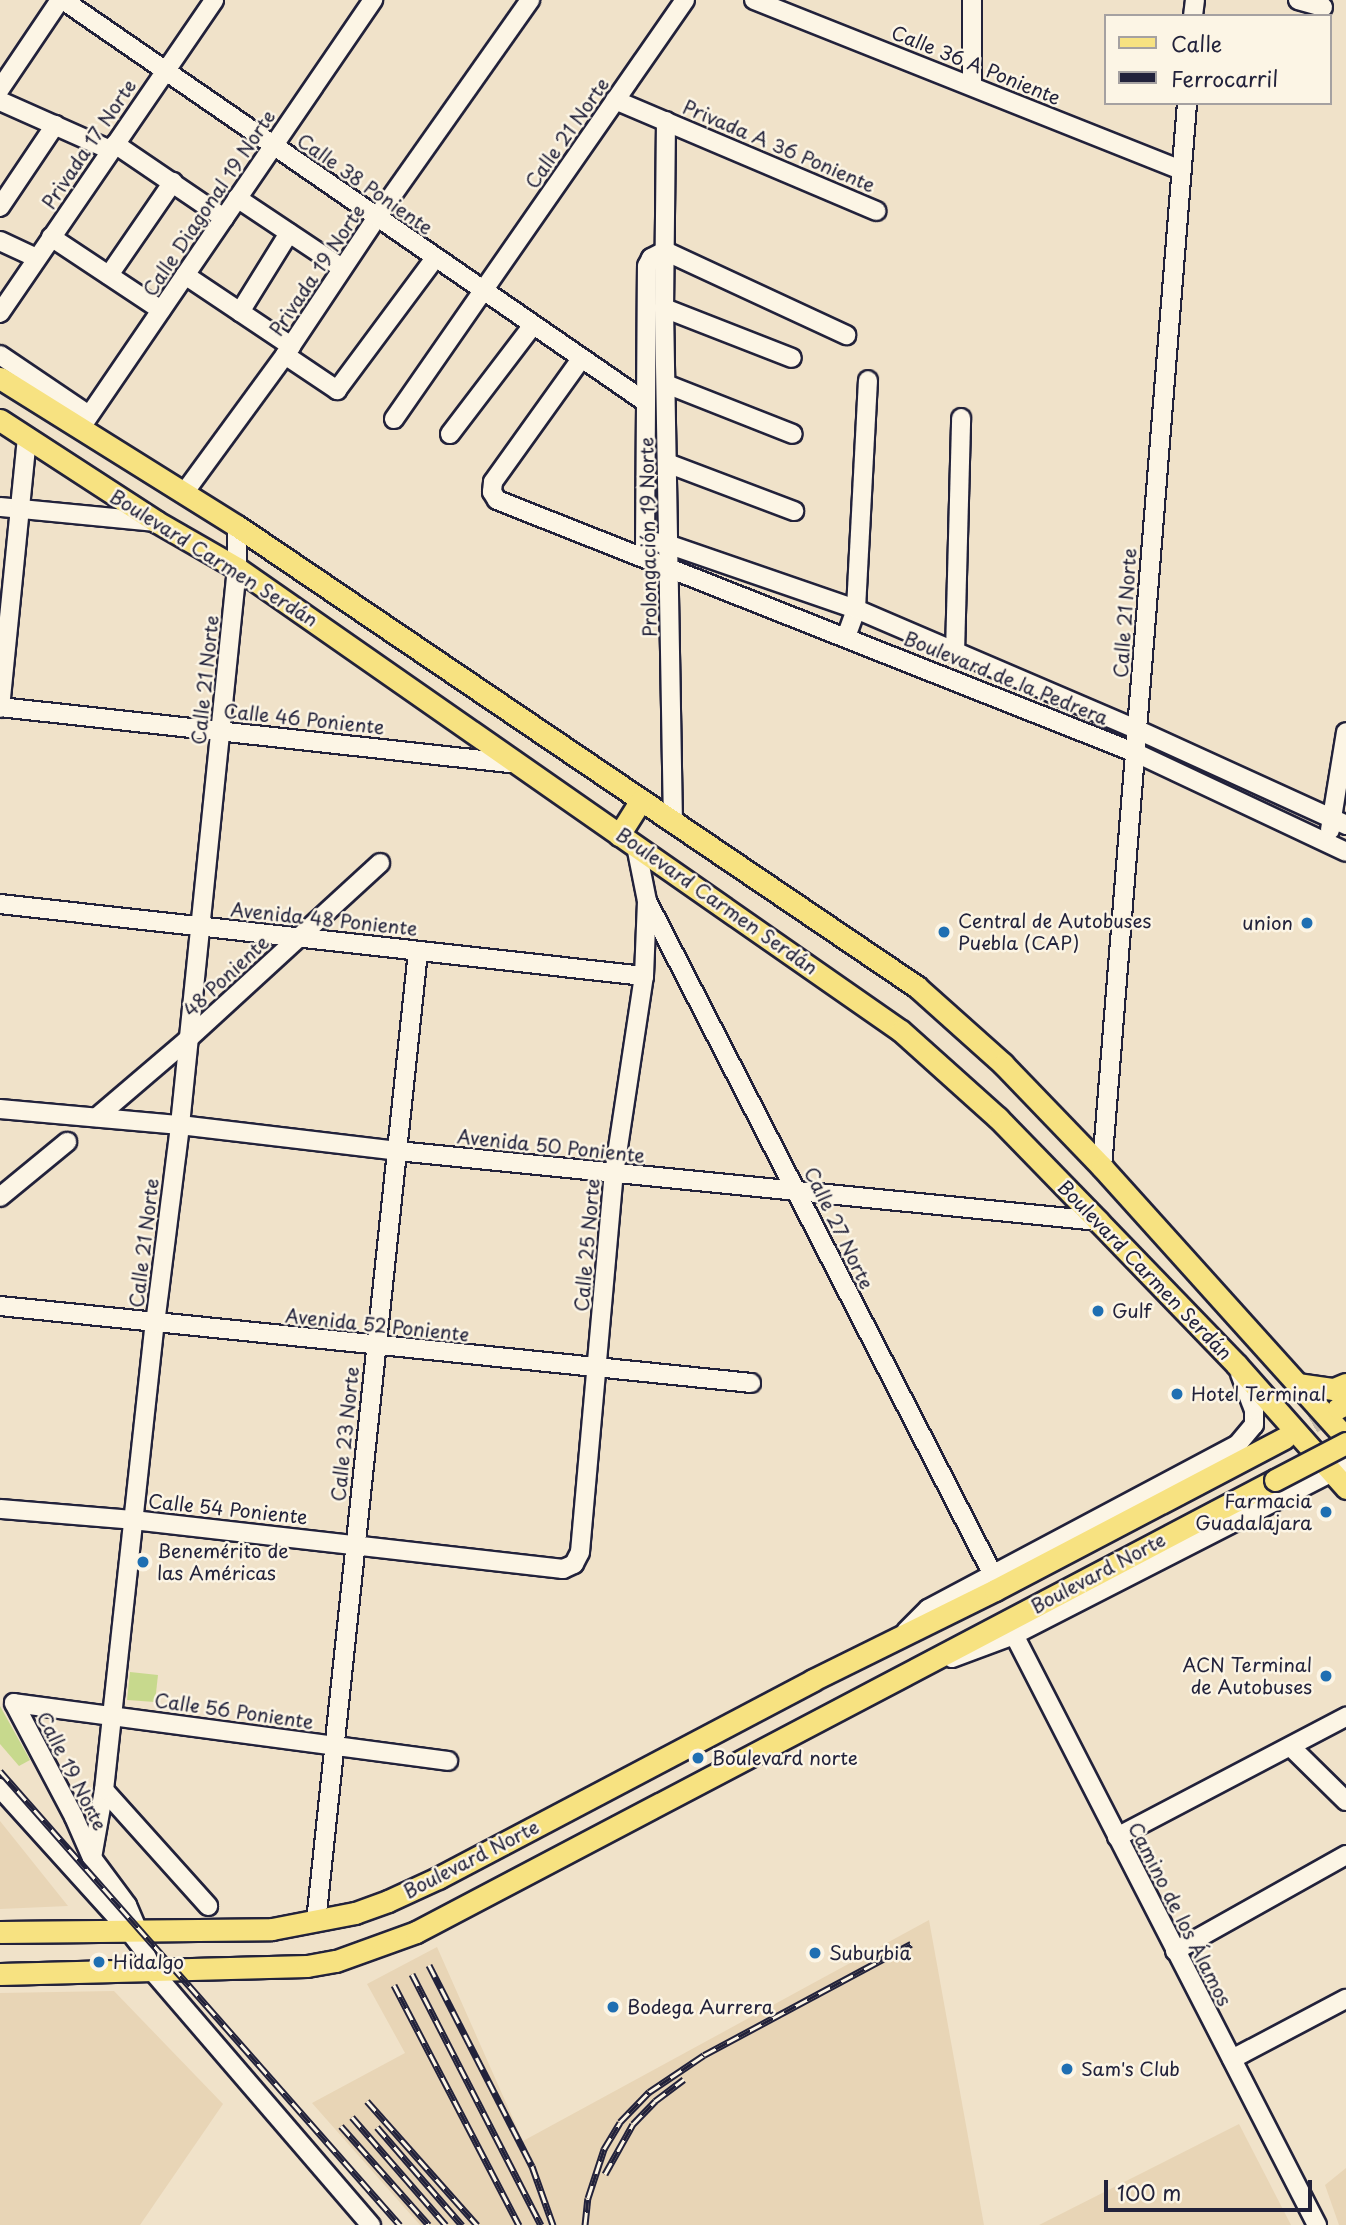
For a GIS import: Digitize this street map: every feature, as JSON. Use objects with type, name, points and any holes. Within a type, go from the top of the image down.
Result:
[{"type":"main road","name":"Boulevard Carmen Serdán","points":[[0,379],[85,422],[184,493],[237,526],[917,987],[1003,1064],[1102,1167],[1346,1440]]},
{"type":"main road","name":"Boulevard Carmen Serdán","points":[[0,420],[158,522],[237,568],[901,1031],[998,1118],[1342,1475]]},
{"type":"main road","points":[[628,840],[641,800]]},
{"type":"main road","points":[[1297,1384],[1334,1389],[1346,1384]]},
{"type":"main road","name":"Boulevard Norte","points":[[0,1932],[137,1937],[272,1929],[316,1922],[377,1905],[438,1878],[1285,1438]]},
{"type":"main road","name":"Boulevard Norte","points":[[0,1975],[154,1973],[307,1966],[336,1961],[416,1933],[887,1682],[1010,1628],[1346,1440]]},
{"type":"street","name":"Calle 38 Poniente","points":[[62,0],[644,401]]},
{"type":"street","points":[[0,89],[62,0]]},
{"type":"street","name":"Privada 17 Norte","points":[[0,313],[215,0]]},
{"type":"street","name":"Calle Diagonal 19 Norte","points":[[85,422],[373,0]]},
{"type":"street","name":"Privada 19 Norte","points":[[184,493],[288,350],[377,217],[530,0]]},
{"type":"street","name":"Calle 21 Norte","points":[[394,419],[685,0]]},
{"type":"street","name":"Calle 36 A Poniente","points":[[754,0],[1181,170]]},
{"type":"street","points":[[972,0],[972,86]]},
{"type":"street","points":[[1298,0],[1323,7]]},
{"type":"street","name":"Privada A 36 Poniente","points":[[615,100],[876,211]]},
{"type":"street","points":[[0,101],[113,147],[173,182],[224,218]]},
{"type":"street","name":"Calle 21 Norte","points":[[1102,1167],[1186,105]]},
{"type":"street","name":"Prolongación 19 Norte","points":[[666,121],[664,307],[671,571],[673,822]]},
{"type":"street","points":[[0,207],[55,125]]},
{"type":"street","points":[[109,275],[173,182]]},
{"type":"street","points":[[237,198],[342,268]]},
{"type":"street","points":[[240,312],[289,233]]},
{"type":"street","points":[[51,237],[161,310]]},
{"type":"street","points":[[0,241],[36,258]]},
{"type":"street","points":[[665,251],[846,335]]},
{"type":"street","name":"Prolongación 19 Norte","points":[[644,560],[647,266],[651,258],[665,251]]},
{"type":"street","points":[[185,275],[240,312],[337,390],[435,258]]},
{"type":"street","points":[[664,307],[792,358]]},
{"type":"street","points":[[450,434],[533,325]]},
{"type":"street","points":[[0,355],[85,422]]},
{"type":"street","name":"Boulevard de la Pedrera","points":[[581,359],[493,482],[492,492],[497,500],[1136,753],[1346,852]]},
{"type":"street","points":[[846,637],[856,609],[868,380]]},
{"type":"street","points":[[666,384],[793,434]]},
{"type":"street","points":[[955,653],[961,418]]},
{"type":"street","points":[[0,707],[27,438]]},
{"type":"street","points":[[667,463],[794,511]]},
{"type":"street","points":[[0,507],[158,522]]},
{"type":"street","name":"Calle 21 Norte","points":[[92,1858],[104,1790],[155,1324],[180,1125],[237,568],[237,526]]},
{"type":"street","name":"Boulevard de la Pedrera","points":[[646,540],[670,545],[856,609],[1138,730],[1339,822]]},
{"type":"street","name":"Calle 46 Poniente","points":[[0,707],[521,764]]},
{"type":"street","points":[[1329,844],[1339,822],[1346,732]]},
{"type":"street","name":"Calle 25 Norte","points":[[574,1564],[580,1552],[614,1174],[644,976],[648,901],[628,840]]},
{"type":"street","name":"48 Poniente","points":[[97,1117],[187,1040],[380,863]]},
{"type":"street","name":"Calle 27 Norte","points":[[648,901],[798,1191],[905,1409],[992,1573]]},
{"type":"street","name":"Avenida 48 Poniente","points":[[0,904],[644,976]]},
{"type":"street","name":"Calle 23 Norte","points":[[316,1922],[332,1745],[418,951]]},
{"type":"street","name":"Avenida 50 Poniente","points":[[0,1109],[180,1125],[614,1174],[1098,1220]]},
{"type":"street","points":[[0,1197],[67,1142]]},
{"type":"street","name":"Avenida 52 Poniente","points":[[0,1306],[751,1383]]},
{"type":"street","name":"Boulevard Norte","points":[[901,1636],[928,1609],[1237,1445],[1254,1425],[1254,1410],[1236,1364]]},
{"type":"street","name":"Boulevard Norte","points":[[1010,1628],[1342,1475]]},
{"type":"street","name":"Calle 54 Poniente","points":[[0,1509],[133,1520],[563,1569],[574,1564]]},
{"type":"street","name":"Camino de los Álamos","points":[[1010,1628],[1317,2225]]},
{"type":"street","name":"Calle 56 Poniente","points":[[14,1703],[448,1761]]},
{"type":"street","name":"Calle 19 Norte","points":[[14,1703],[74,1817],[92,1858]]},
{"type":"street","points":[[1117,1837],[1346,1717]]},
{"type":"street","points":[[1291,1747],[1346,1801]]},
{"type":"street","points":[[0,1788],[137,1937]]},
{"type":"street","points":[[104,1790],[208,1906]]},
{"type":"street","points":[[1175,1951],[1346,1855]]},
{"type":"street","points":[[92,1858],[127,1905],[137,1937],[154,1973],[371,2225]]},
{"type":"street","points":[[1232,2059],[1346,1999]]},
{"type":"shaded area","points":[[0,1821],[68,1906],[0,1909]]},
{"type":"shaded area","points":[[929,1920],[984,2225],[420,2225],[312,2103],[405,2053],[367,1984],[437,1947],[523,2141]]},
{"type":"shaded area","points":[[114,1991],[223,2104],[140,2225],[0,2225],[0,1993]]},
{"type":"shaded area","points":[[1239,2124],[1291,2225],[1039,2225]]},
{"type":"shaded area","points":[[1346,2168],[1346,2225],[1339,2225],[1325,2185]]},
{"type":"green space","points":[[130,1672],[158,1675],[155,1702],[127,1700]]},
{"type":"green space","points":[[0,1706],[30,1760],[19,1766],[0,1744]]},
{"type":"tunnel","points":[[1285,1438],[1338,1408]]},
{"type":"railway","points":[[0,1771],[400,2225]]},
{"type":"railway","points":[[585,2225],[588,2198],[604,2149],[620,2122],[649,2092],[704,2055],[911,1944]]},
{"type":"railway","points":[[429,1965],[532,2166],[553,2225]]},
{"type":"railway","points":[[412,1974],[541,2225]]},
{"type":"railway","points":[[394,1985],[519,2225]]},
{"type":"railway","points":[[605,2174],[633,2124],[655,2101],[684,2079]]},
{"type":"railway","points":[[367,2101],[477,2225]]},
{"type":"railway","points":[[352,2117],[446,2225]]},
{"type":"railway","points":[[341,2126],[429,2225]]},
{"type":"railway","points":[[377,2127],[462,2225]]},
{"type":"place","name":"union","points":[[1307,923]]},
{"type":"place","name":"Central de Autobuses Puebla (CAP)","points":[[944,932]]},
{"type":"place","name":"Gulf","points":[[1098,1311]]},
{"type":"place","name":"Hotel Terminal","points":[[1177,1394]]},
{"type":"place","name":"Farmacia Guadalajara","points":[[1326,1512]]},
{"type":"place","name":"Benemérito de las Américas","points":[[143,1562]]},
{"type":"place","name":"ACN Terminal de Autobuses","points":[[1326,1676]]},
{"type":"place","name":"Boulevard norte","points":[[698,1758]]},
{"type":"place","name":"Suburbia","points":[[815,1953]]},
{"type":"place","name":"Hidalgo","points":[[99,1962]]},
{"type":"place","name":"Bodega Aurrera","points":[[613,2007]]},
{"type":"place","name":"Sam's Club","points":[[1067,2069]]}]
